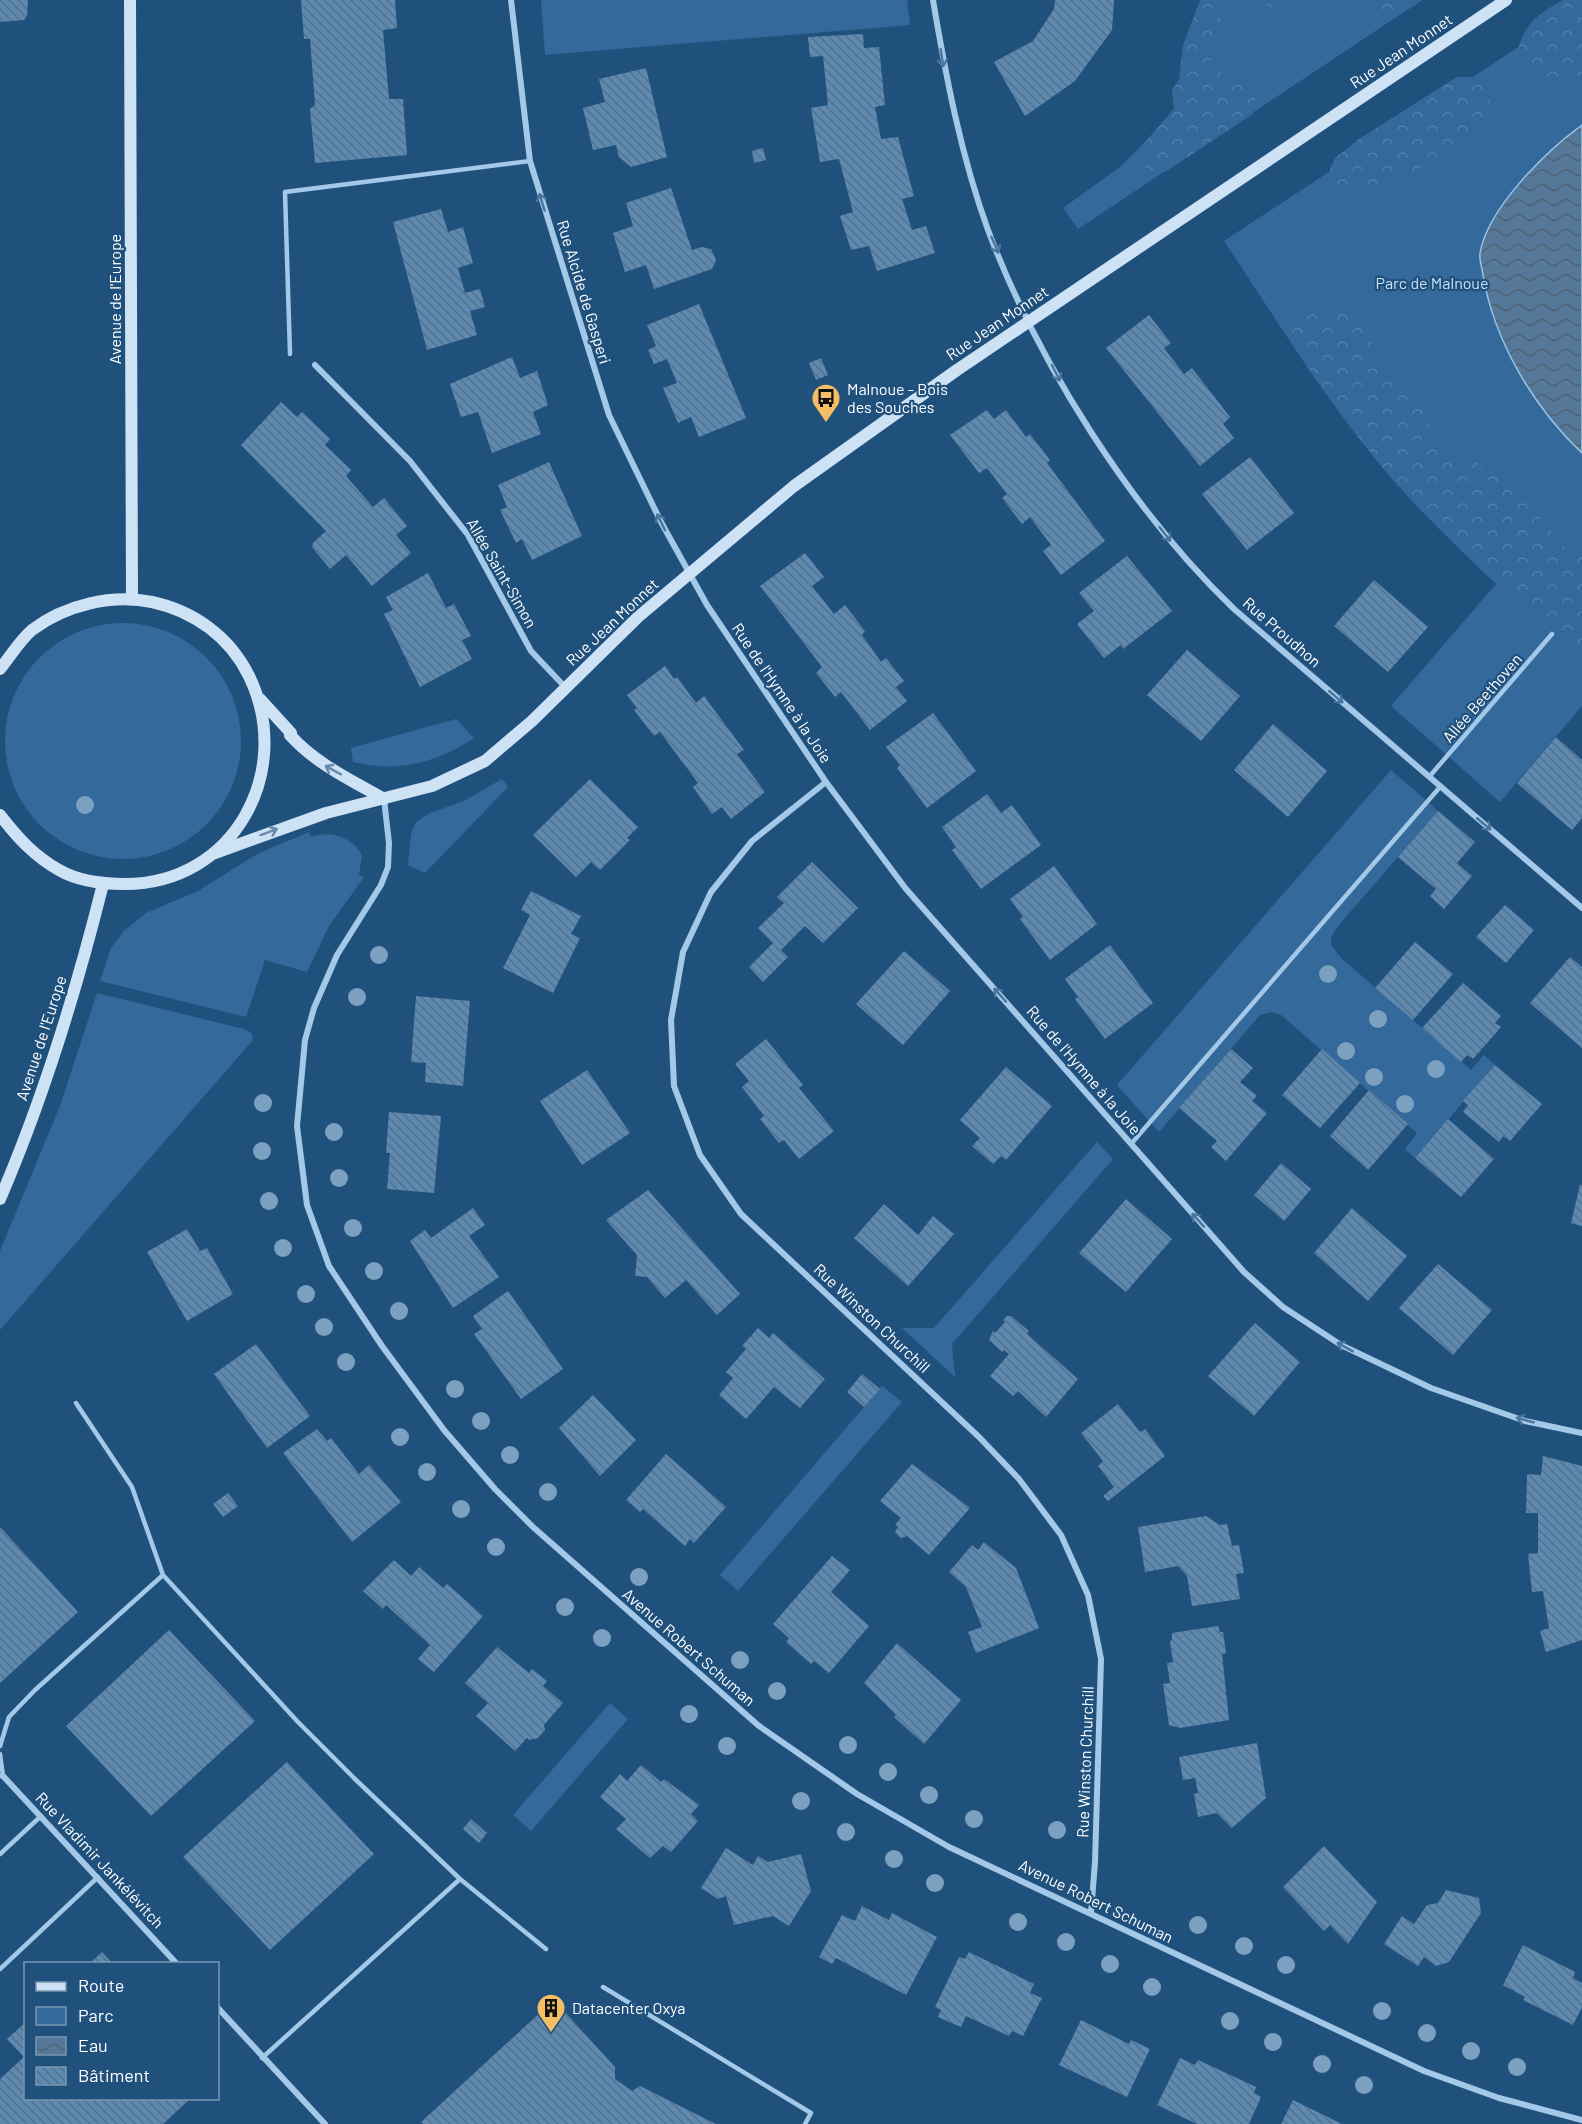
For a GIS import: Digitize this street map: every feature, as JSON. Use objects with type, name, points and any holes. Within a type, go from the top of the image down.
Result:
[{"type":"street","name":"Avenue de l'Europe","points":[[130,0],[132,598]]},
{"type":"street","name":"Rue Alcide de Gasperi","points":[[511,0],[530,161],[609,415],[688,574]]},
{"type":"street","points":[[933,0],[944,70],[988,230],[1030,320]]},
{"type":"street","name":"Rue Jean Monnet","points":[[215,853],[307,819],[432,786],[485,761],[566,688],[638,617],[794,486],[878,424],[1030,320],[1506,0]]},
{"type":"street","name":"Rue Proudhon","points":[[1030,320],[1082,417],[1104,451],[1188,562],[1234,609],[1582,908]]},
{"type":"street","name":"Allée Saint-Simon","points":[[315,365],[410,461],[454,516],[468,535],[531,651],[566,688]]},
{"type":"street","name":"Rue de l'Hymne à la Joie","points":[[688,574],[826,782],[906,889],[1244,1272],[1302,1322],[1379,1365],[1431,1388],[1525,1421],[1582,1433]]},
{"type":"street","points":[[0,669],[31,631],[79,605],[132,598],[174,607],[213,629],[242,660],[260,699],[267,741],[260,783],[243,821],[215,853],[181,873],[143,884],[104,884],[61,871],[24,846],[0,815]]},
{"type":"street","points":[[260,699],[299,745],[318,762],[384,799]]},
{"type":"street","name":"Rue Winston Churchill","points":[[826,782],[752,841],[711,892],[682,952],[671,1020],[674,1086],[700,1155],[741,1214],[978,1437],[1031,1493],[1061,1535],[1088,1595],[1101,1659],[1095,1862],[1091,1913]]},
{"type":"street","name":"Avenue Robert Schuman","points":[[384,799],[389,843],[388,867],[381,885],[337,955],[314,1008],[305,1040],[297,1126],[307,1205],[329,1266],[382,1346],[444,1430],[495,1489],[577,1569],[702,1678],[759,1726],[857,1794],[949,1847],[1424,2071],[1499,2098],[1582,2120]]},
{"type":"street","name":"Avenue de l'Europe","points":[[0,1199],[21,1148],[68,1014],[104,884]]},
{"type":"street","name":"Rue Vladimir Jankélévitch","points":[[1,1776],[41,1816],[175,1962]]},
{"type":"street","points":[[219,2009],[324,2124]]},
{"type":"lane","points":[[290,354],[285,192],[530,161]]},
{"type":"lane","name":"Allée Beethoven","points":[[1430,777],[1552,634]]},
{"type":"lane","points":[[1131,1144],[1440,787]]},
{"type":"lane","points":[[76,1403],[132,1487],[163,1575],[298,1722],[460,1879],[546,1949]]},
{"type":"lane","points":[[0,1746],[9,1717],[163,1575]]},
{"type":"lane","points":[[0,1754],[1,1776]]},
{"type":"lane","points":[[0,1854],[41,1816]]},
{"type":"lane","points":[[0,1969],[98,1877]]},
{"type":"lane","points":[[262,2058],[460,1879]]},
{"type":"lane","points":[[603,1987],[811,2113],[805,2124]]},
{"type":"green space","points":[[541,0],[907,0],[910,25],[545,55]]},
{"type":"green space","points":[[1200,0],[1219,0],[1222,14],[1210,64],[1255,95],[1253,114],[1165,172],[1151,172],[1141,164],[1139,149],[1174,109],[1172,90],[1179,80],[1183,45]]},
{"type":"green space","points":[[1217,0],[1422,0],[1078,229],[1063,208],[1120,167],[1161,126],[1174,109]]},
{"type":"green space","points":[[1266,0],[1303,0],[1278,15],[1267,6]]},
{"type":"green space","points":[[1351,0],[1422,0],[1409,9],[1380,9]]},
{"type":"green space","points":[[1563,0],[1582,0],[1582,81],[1561,80],[1544,75],[1530,65],[1519,46],[1526,30],[1535,18]]},
{"type":"green space","name":"Parc de Malnoue","points":[[1582,5],[1582,706],[1500,802],[1391,706],[1496,584],[1393,480],[1347,423],[1224,241]]},
{"type":"green space","points":[[1457,77],[1472,77],[1487,91],[1494,113],[1474,134],[1438,160],[1398,178],[1344,193],[1332,184],[1329,172],[1335,158],[1359,139]]},
{"type":"green space","points":[[1339,305],[1361,320],[1390,375],[1428,401],[1431,417],[1430,431],[1451,451],[1479,464],[1519,495],[1565,547],[1582,552],[1582,660],[1477,565],[1410,498],[1350,426],[1307,366],[1298,351],[1293,335],[1296,319],[1299,314],[1315,307]]},
{"type":"green space","points":[[123,623],[146,625],[179,637],[198,650],[214,666],[227,685],[236,707],[241,741],[239,764],[227,797],[214,816],[198,832],[179,845],[157,854],[123,859],[100,857],[67,845],[48,832],[32,816],[19,797],[10,775],[5,741],[7,718],[19,685],[32,666],[48,650],[67,637],[89,628]]},
{"type":"green space","points":[[456,719],[474,738],[445,754],[416,764],[401,766],[353,762],[351,748]]},
{"type":"green space","points":[[1391,770],[1438,811],[1338,926],[1331,937],[1331,945],[1341,958],[1471,1070],[1484,1055],[1495,1065],[1415,1158],[1405,1149],[1417,1133],[1281,1015],[1272,1012],[1260,1015],[1159,1132],[1117,1085]]},
{"type":"green space","points":[[502,779],[508,787],[425,873],[408,865],[411,834],[416,822],[430,813],[464,801]]},
{"type":"green space","points":[[309,832],[311,837],[333,835],[352,844],[362,855],[359,875],[364,877],[329,926],[307,972],[265,960],[246,1017],[100,981],[111,948],[124,931],[146,913],[198,891],[259,853]]},
{"type":"green space","points":[[97,993],[244,1029],[252,1034],[253,1040],[0,1330],[0,1251],[60,1106]]},
{"type":"green space","points":[[1097,1142],[1113,1159],[952,1344],[955,1377],[902,1328],[934,1328]]},
{"type":"green space","points":[[882,1386],[902,1402],[738,1591],[720,1575]]},
{"type":"green space","points":[[610,1703],[628,1719],[531,1831],[513,1815]]},
{"type":"water","points":[[1582,125],[1582,453],[1548,415],[1519,372],[1496,324],[1488,300],[1480,255],[1485,236],[1494,218],[1520,182],[1552,150]]},
{"type":"building","points":[[0,0],[28,0],[27,16],[24,20],[0,22]]},
{"type":"building","points":[[301,0],[395,0],[397,28],[383,30],[389,99],[403,99],[407,155],[315,163],[310,109],[315,105],[310,39],[304,39]]},
{"type":"building","points":[[1055,0],[1114,0],[1112,30],[1075,81],[1025,116],[994,62],[1033,41],[1054,9]]},
{"type":"building","points":[[863,34],[864,48],[879,47],[885,105],[875,107],[881,139],[898,137],[914,196],[902,199],[912,230],[926,226],[935,253],[877,271],[869,246],[851,250],[840,216],[853,212],[839,159],[820,162],[811,108],[828,105],[823,56],[810,57],[808,37]]},
{"type":"building","points":[[646,68],[667,157],[631,167],[619,157],[616,145],[593,150],[583,108],[605,102],[599,79]]},
{"type":"building","points":[[763,148],[766,160],[754,163],[752,151]]},
{"type":"building","points":[[671,188],[692,250],[702,247],[711,249],[716,260],[712,269],[654,289],[646,265],[625,272],[613,233],[633,226],[626,203]]},
{"type":"building","points":[[441,209],[448,232],[463,227],[473,263],[458,268],[465,293],[480,289],[485,307],[470,311],[477,335],[427,350],[393,222]]},
{"type":"building","points":[[699,304],[746,418],[699,437],[691,417],[678,423],[663,388],[677,383],[667,359],[654,364],[648,350],[656,346],[647,325]]},
{"type":"building","points":[[1149,315],[1171,343],[1164,348],[1184,374],[1192,368],[1230,417],[1223,424],[1234,438],[1200,466],[1106,348]]},
{"type":"building","points":[[512,357],[520,378],[537,371],[548,405],[533,412],[541,434],[492,453],[478,412],[461,417],[450,384]]},
{"type":"building","points":[[821,358],[828,375],[816,380],[809,363]]},
{"type":"building","points":[[281,402],[297,417],[302,412],[330,439],[325,445],[351,470],[346,476],[373,507],[384,498],[407,526],[396,535],[411,553],[372,586],[346,555],[330,569],[312,547],[313,543],[326,531],[241,445]]},
{"type":"building","points":[[987,410],[994,419],[1006,410],[1026,437],[1030,434],[1050,460],[1047,463],[1105,541],[1061,575],[1043,551],[1051,545],[1030,517],[1022,524],[1002,498],[1007,494],[987,468],[979,473],[950,435]]},
{"type":"building","points":[[1250,457],[1294,513],[1247,550],[1202,494]]},
{"type":"building","points":[[549,462],[582,536],[532,560],[522,539],[516,543],[500,510],[507,507],[498,485]]},
{"type":"building","points":[[805,553],[824,577],[812,586],[834,614],[845,605],[865,631],[862,635],[881,662],[886,658],[904,681],[896,687],[907,701],[870,730],[841,692],[835,697],[816,673],[822,667],[760,586]]},
{"type":"building","points":[[1127,556],[1172,611],[1123,649],[1121,645],[1104,658],[1077,624],[1094,611],[1079,593]]},
{"type":"building","points":[[428,573],[446,608],[454,604],[471,636],[462,640],[472,659],[420,687],[384,614],[393,610],[386,597]]},
{"type":"building","points":[[1374,580],[1428,627],[1388,672],[1334,626]]},
{"type":"building","points":[[1187,650],[1240,696],[1201,741],[1147,695]]},
{"type":"building","points":[[665,666],[674,679],[677,677],[696,703],[704,696],[744,750],[737,754],[765,792],[731,819],[722,807],[712,814],[693,787],[698,783],[660,732],[654,736],[634,710],[637,708],[627,695]]},
{"type":"building","points":[[933,713],[976,771],[927,808],[897,768],[900,765],[886,747]]},
{"type":"building","points":[[1273,724],[1327,771],[1288,817],[1234,770]]},
{"type":"building","points":[[1556,737],[1582,760],[1582,818],[1572,830],[1517,783]]},
{"type":"building","points":[[590,779],[638,827],[627,838],[630,840],[600,870],[591,862],[576,877],[533,835]]},
{"type":"building","points":[[987,794],[1001,813],[1012,805],[1041,845],[981,889],[952,850],[956,847],[942,827]]},
{"type":"building","points":[[1438,811],[1475,842],[1457,863],[1472,876],[1444,909],[1430,896],[1436,889],[1398,857]]},
{"type":"building","points":[[812,862],[858,908],[823,943],[805,926],[781,950],[788,957],[763,982],[749,967],[773,943],[758,928],[784,903],[777,897]]},
{"type":"building","points":[[1054,866],[1097,924],[1050,960],[1020,919],[1023,917],[1010,899]]},
{"type":"building","points":[[531,891],[581,916],[571,934],[580,938],[553,993],[503,968],[530,915],[521,910]]},
{"type":"building","points":[[1505,905],[1534,930],[1506,963],[1476,937]]},
{"type":"building","points":[[1415,942],[1453,974],[1413,1020],[1375,988]]},
{"type":"building","points":[[1110,945],[1153,1003],[1105,1039],[1075,999],[1078,997],[1065,979]]},
{"type":"building","points":[[904,951],[950,991],[903,1045],[856,1004]]},
{"type":"building","points":[[1570,957],[1582,967],[1582,1048],[1530,1003]]},
{"type":"building","points":[[1463,983],[1501,1016],[1495,1023],[1501,1027],[1473,1059],[1467,1055],[1461,1062],[1422,1028]]},
{"type":"building","points":[[416,996],[470,1001],[463,1086],[425,1082],[426,1063],[411,1062]]},
{"type":"building","points":[[766,1039],[803,1085],[799,1088],[834,1131],[799,1159],[784,1140],[779,1143],[760,1119],[764,1116],[742,1087],[749,1081],[735,1064]]},
{"type":"building","points":[[1231,1049],[1253,1068],[1240,1082],[1257,1096],[1252,1101],[1267,1113],[1226,1161],[1211,1147],[1217,1141],[1179,1108]]},
{"type":"building","points":[[1322,1049],[1360,1083],[1320,1128],[1282,1095]]},
{"type":"building","points":[[1495,1065],[1542,1104],[1510,1141],[1503,1136],[1499,1142],[1463,1112],[1468,1105],[1463,1101]]},
{"type":"building","points":[[1006,1067],[1052,1106],[1006,1160],[1001,1156],[993,1164],[972,1146],[980,1138],[960,1120]]},
{"type":"building","points":[[587,1070],[630,1133],[582,1165],[540,1101]]},
{"type":"building","points":[[1369,1090],[1408,1124],[1368,1170],[1330,1136]]},
{"type":"building","points":[[389,1112],[441,1116],[434,1193],[387,1189],[390,1153],[386,1153]]},
{"type":"building","points":[[1448,1119],[1494,1159],[1461,1197],[1415,1158]]},
{"type":"building","points":[[1281,1163],[1311,1189],[1284,1221],[1254,1195]]},
{"type":"building","points":[[1580,1185],[1582,1185],[1582,1226],[1571,1223]]},
{"type":"building","points":[[648,1190],[740,1294],[717,1315],[686,1280],[665,1298],[647,1277],[635,1276],[637,1255],[606,1220]]},
{"type":"building","points":[[1126,1199],[1172,1239],[1126,1292],[1079,1253]]},
{"type":"building","points":[[884,1204],[918,1235],[933,1216],[954,1234],[908,1286],[854,1238]]},
{"type":"building","points":[[473,1208],[485,1225],[469,1236],[499,1277],[453,1308],[410,1241],[425,1230],[431,1238]]},
{"type":"building","points":[[1352,1208],[1407,1256],[1368,1301],[1314,1253]]},
{"type":"building","points":[[187,1229],[200,1251],[207,1248],[233,1294],[187,1321],[147,1252]]},
{"type":"building","points":[[1438,1264],[1492,1310],[1453,1355],[1399,1308]]},
{"type":"building","points":[[508,1291],[563,1369],[521,1399],[474,1334],[482,1329],[473,1316]]},
{"type":"building","points":[[1011,1316],[1029,1331],[1027,1334],[1078,1379],[1046,1417],[1018,1391],[1013,1396],[990,1376],[1009,1354],[1004,1350],[1002,1352],[989,1340],[993,1331],[995,1333],[1005,1322],[1003,1320]]},
{"type":"building","points":[[1255,1323],[1300,1362],[1254,1416],[1208,1376]]},
{"type":"building","points":[[758,1328],[769,1338],[773,1333],[825,1379],[800,1408],[774,1387],[746,1419],[719,1395],[733,1378],[726,1372],[746,1349],[742,1346]]},
{"type":"building","points":[[256,1344],[310,1416],[267,1448],[214,1374]]},
{"type":"building","points":[[862,1374],[880,1389],[864,1407],[847,1392]]},
{"type":"building","points":[[593,1395],[636,1440],[600,1476],[559,1428]]},
{"type":"building","points":[[1118,1404],[1140,1432],[1145,1429],[1165,1456],[1108,1501],[1103,1496],[1114,1487],[1098,1466],[1103,1461],[1081,1433]]},
{"type":"building","points":[[317,1429],[327,1441],[331,1438],[359,1474],[369,1465],[401,1502],[352,1542],[283,1453]]},
{"type":"building","points":[[666,1454],[726,1507],[694,1543],[690,1539],[685,1546],[643,1509],[640,1512],[626,1500]]},
{"type":"building","points":[[1543,1456],[1582,1466],[1582,1640],[1546,1652],[1540,1631],[1549,1628],[1543,1591],[1532,1592],[1528,1554],[1538,1553],[1538,1513],[1526,1513],[1527,1474],[1541,1475]]},
{"type":"building","points":[[912,1464],[970,1508],[929,1555],[907,1536],[901,1538],[895,1532],[898,1527],[895,1525],[901,1518],[880,1501]]},
{"type":"building","points":[[228,1493],[238,1506],[223,1517],[213,1504]]},
{"type":"building","points":[[1206,1516],[1220,1525],[1227,1524],[1232,1546],[1239,1545],[1244,1573],[1236,1574],[1240,1599],[1192,1606],[1187,1576],[1178,1566],[1145,1572],[1138,1527]]},
{"type":"building","points":[[0,1527],[78,1612],[0,1683]]},
{"type":"building","points":[[984,1542],[1016,1568],[1039,1628],[976,1653],[968,1632],[982,1627],[966,1587],[949,1572],[972,1545],[978,1550]]},
{"type":"building","points":[[832,1556],[850,1570],[831,1592],[869,1626],[829,1673],[814,1661],[811,1664],[786,1642],[789,1638],[773,1624]]},
{"type":"building","points":[[394,1560],[411,1576],[419,1567],[443,1588],[447,1584],[483,1616],[434,1672],[418,1659],[430,1645],[386,1605],[383,1609],[363,1591]]},
{"type":"building","points":[[1218,1626],[1220,1632],[1223,1632],[1226,1653],[1222,1654],[1229,1720],[1180,1728],[1169,1725],[1163,1684],[1170,1683],[1167,1663],[1173,1662],[1170,1641],[1172,1633]]},
{"type":"building","points":[[169,1630],[255,1721],[151,1816],[66,1726]]},
{"type":"building","points":[[897,1643],[961,1700],[924,1744],[894,1717],[896,1715],[864,1683]]},
{"type":"building","points":[[497,1647],[529,1673],[532,1669],[547,1681],[543,1686],[563,1703],[544,1725],[545,1730],[538,1738],[529,1740],[527,1738],[515,1751],[476,1716],[488,1703],[465,1683]]},
{"type":"building","points":[[1257,1743],[1266,1798],[1232,1828],[1217,1813],[1198,1817],[1194,1794],[1198,1793],[1195,1778],[1183,1780],[1179,1757]]},
{"type":"building","points":[[287,1762],[374,1854],[270,1950],[183,1857]]},
{"type":"building","points":[[641,1765],[661,1782],[664,1779],[699,1805],[691,1814],[698,1821],[671,1852],[663,1846],[650,1858],[616,1829],[626,1819],[600,1797],[620,1774],[627,1781]]},
{"type":"building","points":[[471,1819],[487,1833],[479,1843],[463,1829]]},
{"type":"building","points":[[1324,1846],[1377,1902],[1348,1944],[1330,1925],[1324,1931],[1283,1887]]},
{"type":"building","points":[[726,1848],[753,1865],[758,1856],[768,1862],[801,1854],[811,1891],[789,1926],[773,1916],[734,1925],[726,1896],[718,1899],[701,1888]]},
{"type":"building","points":[[1446,1890],[1479,1898],[1481,1913],[1449,1962],[1436,1966],[1424,1957],[1418,1966],[1384,1944],[1402,1916],[1414,1924],[1427,1905],[1438,1903]]},
{"type":"building","points":[[862,1906],[889,1920],[892,1913],[937,1937],[906,1995],[836,1958],[832,1964],[819,1957],[842,1915],[855,1921]]},
{"type":"building","points":[[1523,1945],[1575,1972],[1573,1978],[1582,1983],[1582,2007],[1573,2025],[1523,2000],[1525,1997],[1503,1985]]},
{"type":"building","points":[[102,1952],[111,1962],[91,1962]]},
{"type":"building","points":[[969,1952],[1034,1984],[1030,1993],[1042,1998],[1023,2036],[1012,2031],[1009,2036],[966,2016],[961,2027],[938,2017],[941,2010],[935,2007],[959,1957],[965,1959]]},
{"type":"building","name":"Datacenter Oxya","points":[[554,2000],[615,2067],[615,2079],[632,2091],[640,2086],[716,2124],[423,2124],[421,2122]]},
{"type":"building","points":[[1081,2020],[1129,2044],[1131,2040],[1150,2049],[1127,2097],[1059,2065]]},
{"type":"building","points":[[24,2024],[24,2057],[7,2039]]},
{"type":"building","points":[[24,2057],[24,2100],[189,2100],[163,2124],[0,2124],[0,2079]]},
{"type":"building","points":[[1180,2058],[1195,2065],[1198,2060],[1256,2087],[1254,2093],[1261,2097],[1249,2124],[1197,2124],[1157,2105]]},
{"type":"building","points":[[1293,2100],[1342,2124],[1281,2124]]},
{"type":"place","name":"Malnoue - Bois des Souches","points":[[826,424]]},
{"type":"place","name":"Datacenter Oxya","points":[[551,2034]]}]
